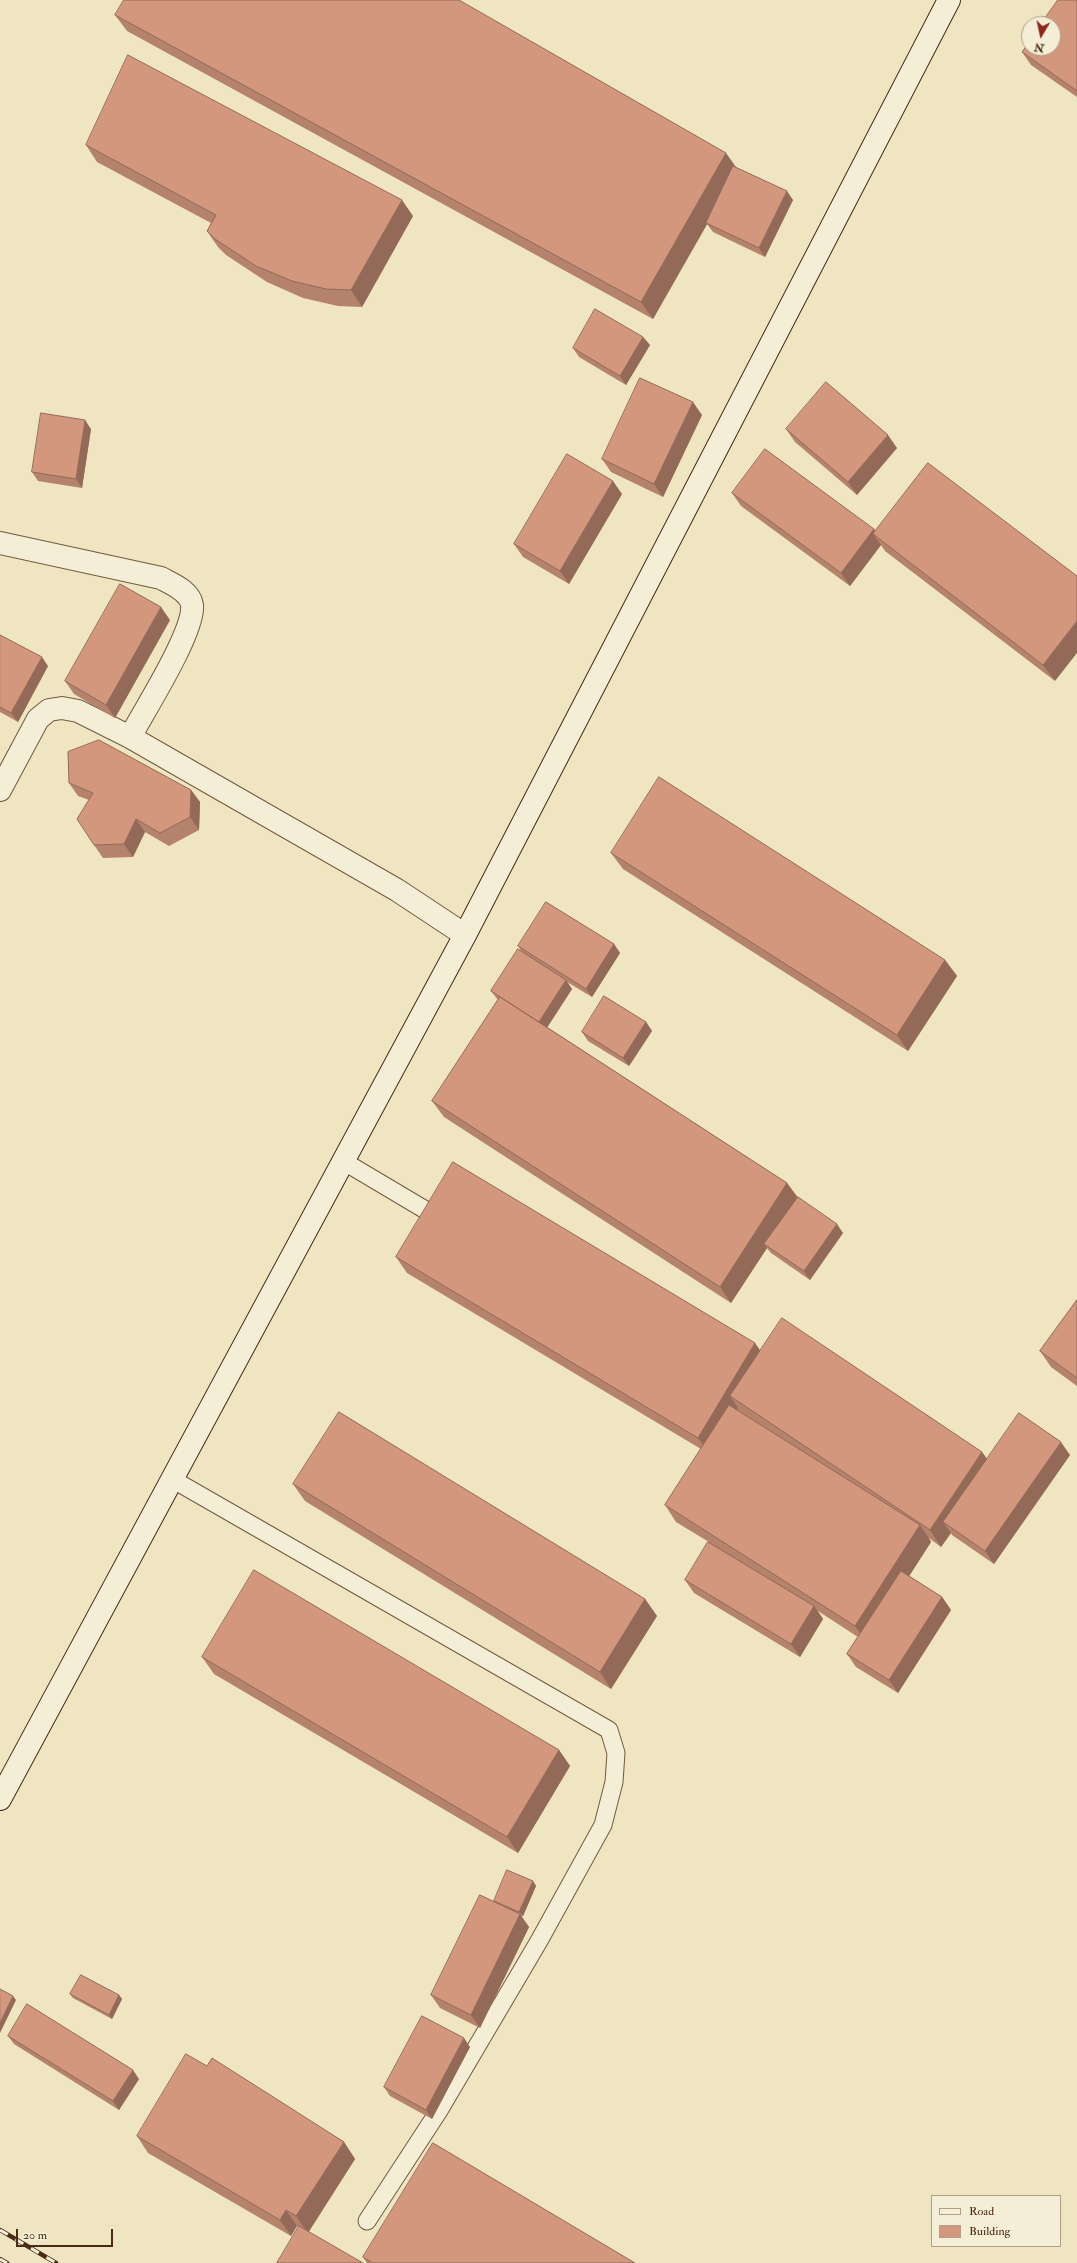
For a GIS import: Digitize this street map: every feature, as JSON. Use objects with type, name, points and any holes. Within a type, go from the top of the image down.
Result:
[{"type":"main road","points":[[0,1799],[465,935],[949,0]]},
{"type":"main road","points":[[0,543],[161,578],[182,589],[192,604],[190,622],[184,640],[130,737]]},
{"type":"main road","points":[[0,790],[38,719],[49,710],[62,708],[78,711],[130,737],[397,890],[465,935]]},
{"type":"lane","points":[[343,1161],[457,1228]]},
{"type":"lane","points":[[172,1479],[603,1726],[609,1730],[616,1753],[614,1782],[603,1825],[539,1941],[448,2096],[367,2221]]},
{"type":"building","points":[[124,0],[459,0],[726,153],[641,302],[115,15]]},
{"type":"building","points":[[1058,0],[1077,0],[1077,91],[1028,56],[1061,56],[1061,16],[1047,16]]},
{"type":"building","points":[[128,55],[402,200],[351,290],[326,289],[292,281],[256,266],[215,239],[207,231],[216,215],[86,145]]},
{"type":"building","points":[[733,166],[787,191],[759,248],[706,223]]},
{"type":"building","points":[[595,309],[643,337],[620,376],[573,348]]},
{"type":"building","points":[[640,378],[693,402],[654,484],[602,459]]},
{"type":"building","points":[[826,382],[888,435],[848,482],[786,429]]},
{"type":"building","points":[[41,413],[85,420],[76,479],[32,472]]},
{"type":"building","points":[[765,449],[874,529],[841,573],[732,493]]},
{"type":"building","points":[[567,454],[613,481],[560,571],[514,544]]},
{"type":"building","points":[[928,463],[1077,576],[1077,621],[1043,665],[873,534]]},
{"type":"building","points":[[120,584],[161,607],[106,705],[65,681]]},
{"type":"building","points":[[0,635],[42,657],[11,713],[0,707]]},
{"type":"building","points":[[99,740],[191,790],[190,817],[160,833],[136,819],[124,844],[94,845],[77,819],[93,793],[69,783],[68,752]]},
{"type":"building","points":[[659,777],[945,960],[897,1035],[611,853]]},
{"type":"building","points":[[546,902],[614,944],[586,989],[518,946]]},
{"type":"building","points":[[518,949],[566,980],[539,1022],[491,991]]},
{"type":"building","points":[[604,996],[646,1022],[623,1058],[582,1032]]},
{"type":"building","points":[[500,997],[787,1183],[720,1287],[432,1101]]},
{"type":"building","points":[[453,1162],[755,1343],[698,1438],[396,1257]]},
{"type":"building","points":[[798,1197],[837,1224],[804,1271],[764,1244]]},
{"type":"building","points":[[1077,1300],[1077,1378],[1040,1351]]},
{"type":"building","points":[[782,1318],[982,1452],[930,1530],[730,1396]]},
{"type":"building","points":[[729,1405],[920,1525],[855,1626],[665,1505]]},
{"type":"building","points":[[339,1412],[645,1599],[600,1672],[293,1484]]},
{"type":"building","points":[[1019,1413],[1061,1442],[985,1551],[943,1522]]},
{"type":"building","points":[[708,1542],[814,1606],[791,1644],[685,1580]]},
{"type":"building","points":[[254,1570],[559,1750],[507,1837],[202,1657]]},
{"type":"building","points":[[901,1571],[942,1597],[889,1680],[847,1654]]},
{"type":"building","points":[[507,1870],[533,1881],[519,1912],[494,1901]]},
{"type":"building","points":[[480,1895],[520,1914],[471,2015],[431,1995]]},
{"type":"building","points":[[81,1975],[119,1995],[109,2015],[70,1994]]},
{"type":"building","points":[[0,1989],[13,1996],[0,2023]]},
{"type":"building","points":[[27,2004],[133,2070],[113,2101],[8,2036]]},
{"type":"building","points":[[422,2016],[464,2038],[426,2110],[384,2087]]},
{"type":"building","points":[[186,2054],[207,2066],[212,2058],[344,2142],[296,2216],[286,2210],[280,2220],[137,2136]]},
{"type":"building","points":[[433,2143],[635,2263],[373,2263],[363,2257]]},
{"type":"building","points":[[299,2226],[363,2263],[277,2263]]},
{"type":"railway","points":[[0,2230],[56,2263]]},
{"type":"railway","points":[[0,2259],[7,2263]]}]
